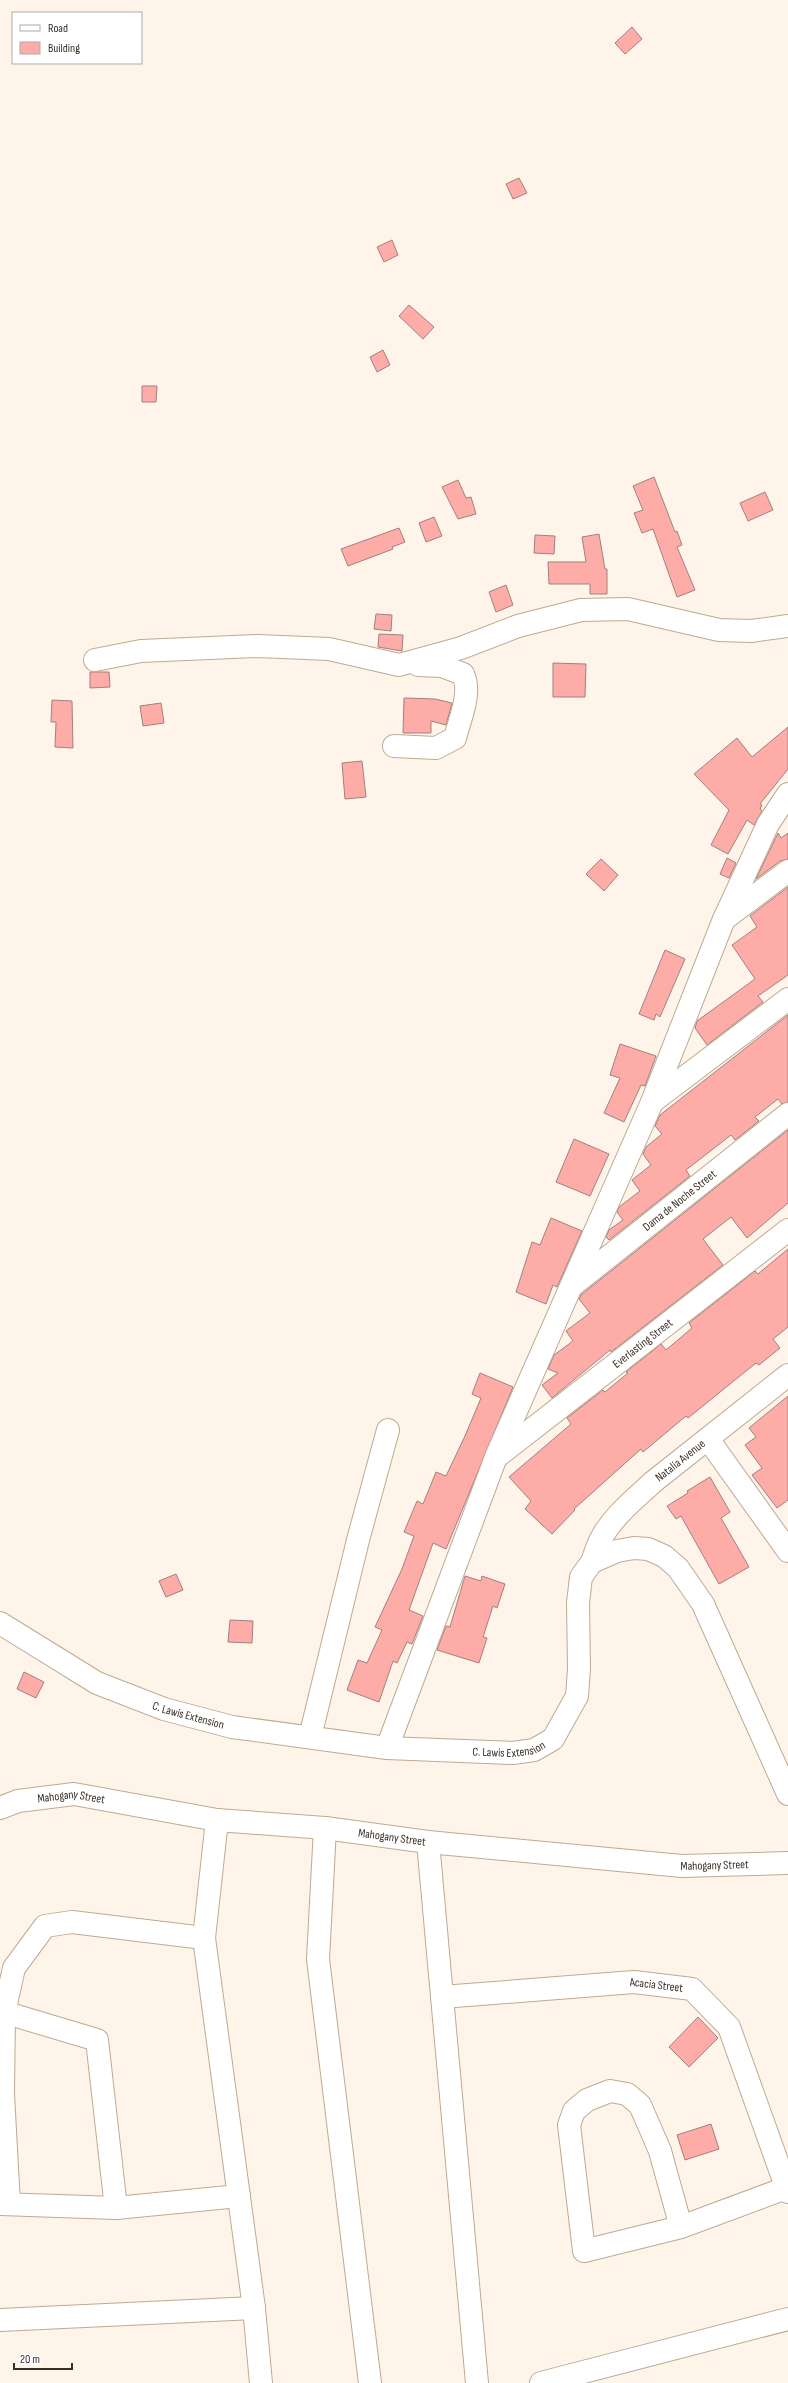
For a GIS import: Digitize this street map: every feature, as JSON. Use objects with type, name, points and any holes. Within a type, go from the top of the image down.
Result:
[{"type":"street","points":[[399,664],[461,648],[518,626],[581,610],[628,610],[720,630],[751,631],[788,626]]},
{"type":"street","points":[[95,660],[141,651],[258,646],[329,650],[399,664],[442,666],[463,674],[467,683],[455,738],[436,748],[394,746]]},
{"type":"street","points":[[387,1748],[496,1456],[652,1102],[724,919],[768,824],[788,794]]},
{"type":"street","points":[[724,919],[788,871]]},
{"type":"street","points":[[652,1102],[788,999]]},
{"type":"street","name":"Dama de Noche Street","points":[[571,1287],[788,1114]]},
{"type":"street","name":"Everlasting Street","points":[[496,1456],[788,1230]]},
{"type":"street","name":"Natalia Avenue","points":[[592,1562],[601,1538],[614,1520],[653,1482],[788,1375]]},
{"type":"street","points":[[310,1738],[356,1547],[388,1430]]},
{"type":"street","points":[[708,1439],[784,1537]]},
{"type":"street","points":[[592,1562],[617,1551],[634,1548],[648,1549],[664,1556],[678,1568],[703,1604],[779,1749],[788,1794]]},
{"type":"street","name":"C. Lawis Extension","points":[[0,1624],[98,1683],[164,1708],[232,1727],[387,1748],[514,1753],[534,1750],[553,1739],[577,1696],[579,1669],[578,1603],[581,1577],[592,1562]]},
{"type":"street","name":"Mahogany Street","points":[[0,1808],[18,1801],[74,1794],[217,1820],[325,1828],[428,1842],[682,1866],[788,1863]]},
{"type":"street","points":[[217,1820],[204,1938],[254,2308],[261,2383]]},
{"type":"street","points":[[325,1828],[318,1959],[370,2383]]},
{"type":"street","points":[[428,1842],[476,2383]]},
{"type":"street","points":[[204,1938],[72,1922],[45,1926],[14,1968],[2,2012],[1,2094],[4,2204],[116,2208],[239,2196]]},
{"type":"street","name":"Acacia Street","points":[[442,1997],[634,1982],[692,1989],[729,2027],[787,2190]]},
{"type":"street","points":[[2,2012],[97,2040],[116,2208]]},
{"type":"street","points":[[681,2227],[660,2151],[640,2105],[626,2094],[610,2091],[587,2100],[574,2111],[569,2125],[584,2251],[681,2227],[787,2190]]},
{"type":"street","points":[[0,2320],[254,2308]]},
{"type":"street","points":[[541,2383],[788,2319]]},
{"type":"building","points":[[632,27],[642,39],[625,54],[615,43]]},
{"type":"building","points":[[519,178],[527,193],[513,199],[506,184]]},
{"type":"building","points":[[392,240],[398,255],[384,262],[377,247]]},
{"type":"building","points":[[409,305],[434,327],[423,339],[399,316]]},
{"type":"building","points":[[383,350],[390,365],[377,372],[370,357]]},
{"type":"building","points":[[142,386],[157,386],[156,402],[142,402]]},
{"type":"building","points":[[654,477],[675,532],[677,531],[682,545],[677,547],[695,590],[677,597],[653,529],[642,533],[634,513],[643,510],[633,486]]},
{"type":"building","points":[[458,480],[466,498],[471,497],[476,514],[458,519],[442,487]]},
{"type":"building","points":[[765,492],[773,510],[748,521],[740,503]]},
{"type":"building","points":[[434,517],[442,536],[426,542],[419,523]]},
{"type":"building","points":[[399,528],[405,542],[392,547],[393,549],[348,566],[341,549]]},
{"type":"building","points":[[599,534],[605,569],[607,569],[607,594],[590,594],[590,584],[549,584],[548,562],[586,562],[582,537]]},
{"type":"building","points":[[535,535],[555,536],[554,554],[534,553]]},
{"type":"building","points":[[506,585],[513,605],[496,612],[489,592]]},
{"type":"building","points":[[376,614],[392,615],[391,631],[374,629]]},
{"type":"building","points":[[379,634],[403,635],[402,651],[378,647]]},
{"type":"building","points":[[553,663],[586,664],[585,697],[553,697]]},
{"type":"building","points":[[90,672],[109,672],[110,687],[90,688]]},
{"type":"building","points":[[404,698],[435,699],[452,703],[446,725],[431,721],[431,733],[403,733]]},
{"type":"building","points":[[52,700],[72,701],[73,748],[55,747],[56,722],[51,722]]},
{"type":"building","points":[[161,703],[164,723],[143,726],[140,706]]},
{"type":"building","points":[[788,727],[788,769],[760,804],[762,805],[760,809],[762,811],[754,825],[747,820],[728,854],[711,845],[729,810],[694,774],[737,738],[752,757]]},
{"type":"building","points":[[362,761],[366,797],[345,799],[342,763]]},
{"type":"building","points":[[778,833],[781,838],[788,833],[788,859],[780,861],[756,879]]},
{"type":"building","points":[[727,858],[736,863],[729,878],[720,874]]},
{"type":"building","points":[[601,859],[618,875],[604,891],[586,874]]},
{"type":"building","points":[[788,887],[788,975],[758,996],[763,1002],[707,1045],[695,1028],[697,1021],[755,979],[732,945],[757,927],[750,916]]},
{"type":"building","points":[[665,950],[685,959],[660,1017],[656,1014],[654,1020],[639,1014]]},
{"type":"building","points":[[788,1015],[788,1102],[782,1104],[778,1099],[755,1117],[759,1121],[735,1140],[731,1135],[686,1170],[690,1176],[609,1240],[606,1237],[609,1230],[623,1220],[617,1212],[619,1207],[640,1191],[632,1180],[651,1165],[643,1154],[646,1147],[662,1134],[655,1126],[660,1115]]},
{"type":"building","points":[[620,1044],[656,1056],[645,1086],[641,1085],[624,1122],[604,1113],[620,1078],[610,1075]]},
{"type":"building","points":[[788,1130],[788,1203],[747,1238],[731,1217],[703,1239],[723,1265],[611,1352],[610,1350],[552,1398],[542,1385],[558,1373],[548,1369],[554,1355],[573,1341],[566,1331],[590,1313],[579,1299],[581,1295]]},
{"type":"building","points":[[574,1139],[609,1154],[590,1196],[556,1182]]},
{"type":"building","points":[[551,1218],[582,1231],[557,1287],[553,1285],[546,1304],[516,1292],[532,1242],[540,1245]]},
{"type":"building","points":[[788,1249],[788,1327],[773,1339],[780,1348],[759,1365],[756,1363],[688,1418],[686,1416],[643,1452],[641,1449],[574,1509],[575,1510],[552,1534],[525,1509],[531,1501],[509,1477],[571,1424],[567,1418],[603,1390],[605,1392],[628,1373],[626,1372],[661,1344],[666,1350],[692,1328],[689,1323],[755,1271],[758,1274]]},
{"type":"building","points":[[480,1373],[513,1387],[446,1549],[433,1543],[409,1610],[423,1616],[412,1644],[407,1642],[397,1663],[393,1661],[379,1702],[347,1690],[358,1660],[367,1663],[382,1630],[375,1627],[402,1569],[414,1536],[404,1532],[417,1501],[423,1504],[436,1472],[446,1476],[481,1398],[472,1394]]},
{"type":"building","points":[[788,1396],[788,1500],[777,1508],[752,1475],[762,1468],[745,1445],[756,1437],[749,1428]]},
{"type":"building","points":[[710,1477],[730,1512],[721,1518],[749,1567],[719,1584],[681,1516],[676,1519],[667,1506],[688,1493],[687,1491]]},
{"type":"building","points":[[176,1574],[183,1590],[166,1597],[159,1581]]},
{"type":"building","points":[[465,1576],[481,1581],[482,1576],[505,1584],[497,1608],[493,1606],[483,1637],[487,1638],[479,1663],[437,1650],[446,1626],[450,1627]]},
{"type":"building","points":[[230,1620],[253,1621],[252,1643],[228,1642]]},
{"type":"building","points":[[24,1672],[44,1682],[36,1698],[17,1689]]},
{"type":"building","points":[[698,2017],[718,2038],[689,2067],[669,2047]]},
{"type":"building","points":[[711,2124],[719,2149],[685,2160],[677,2135]]}]
